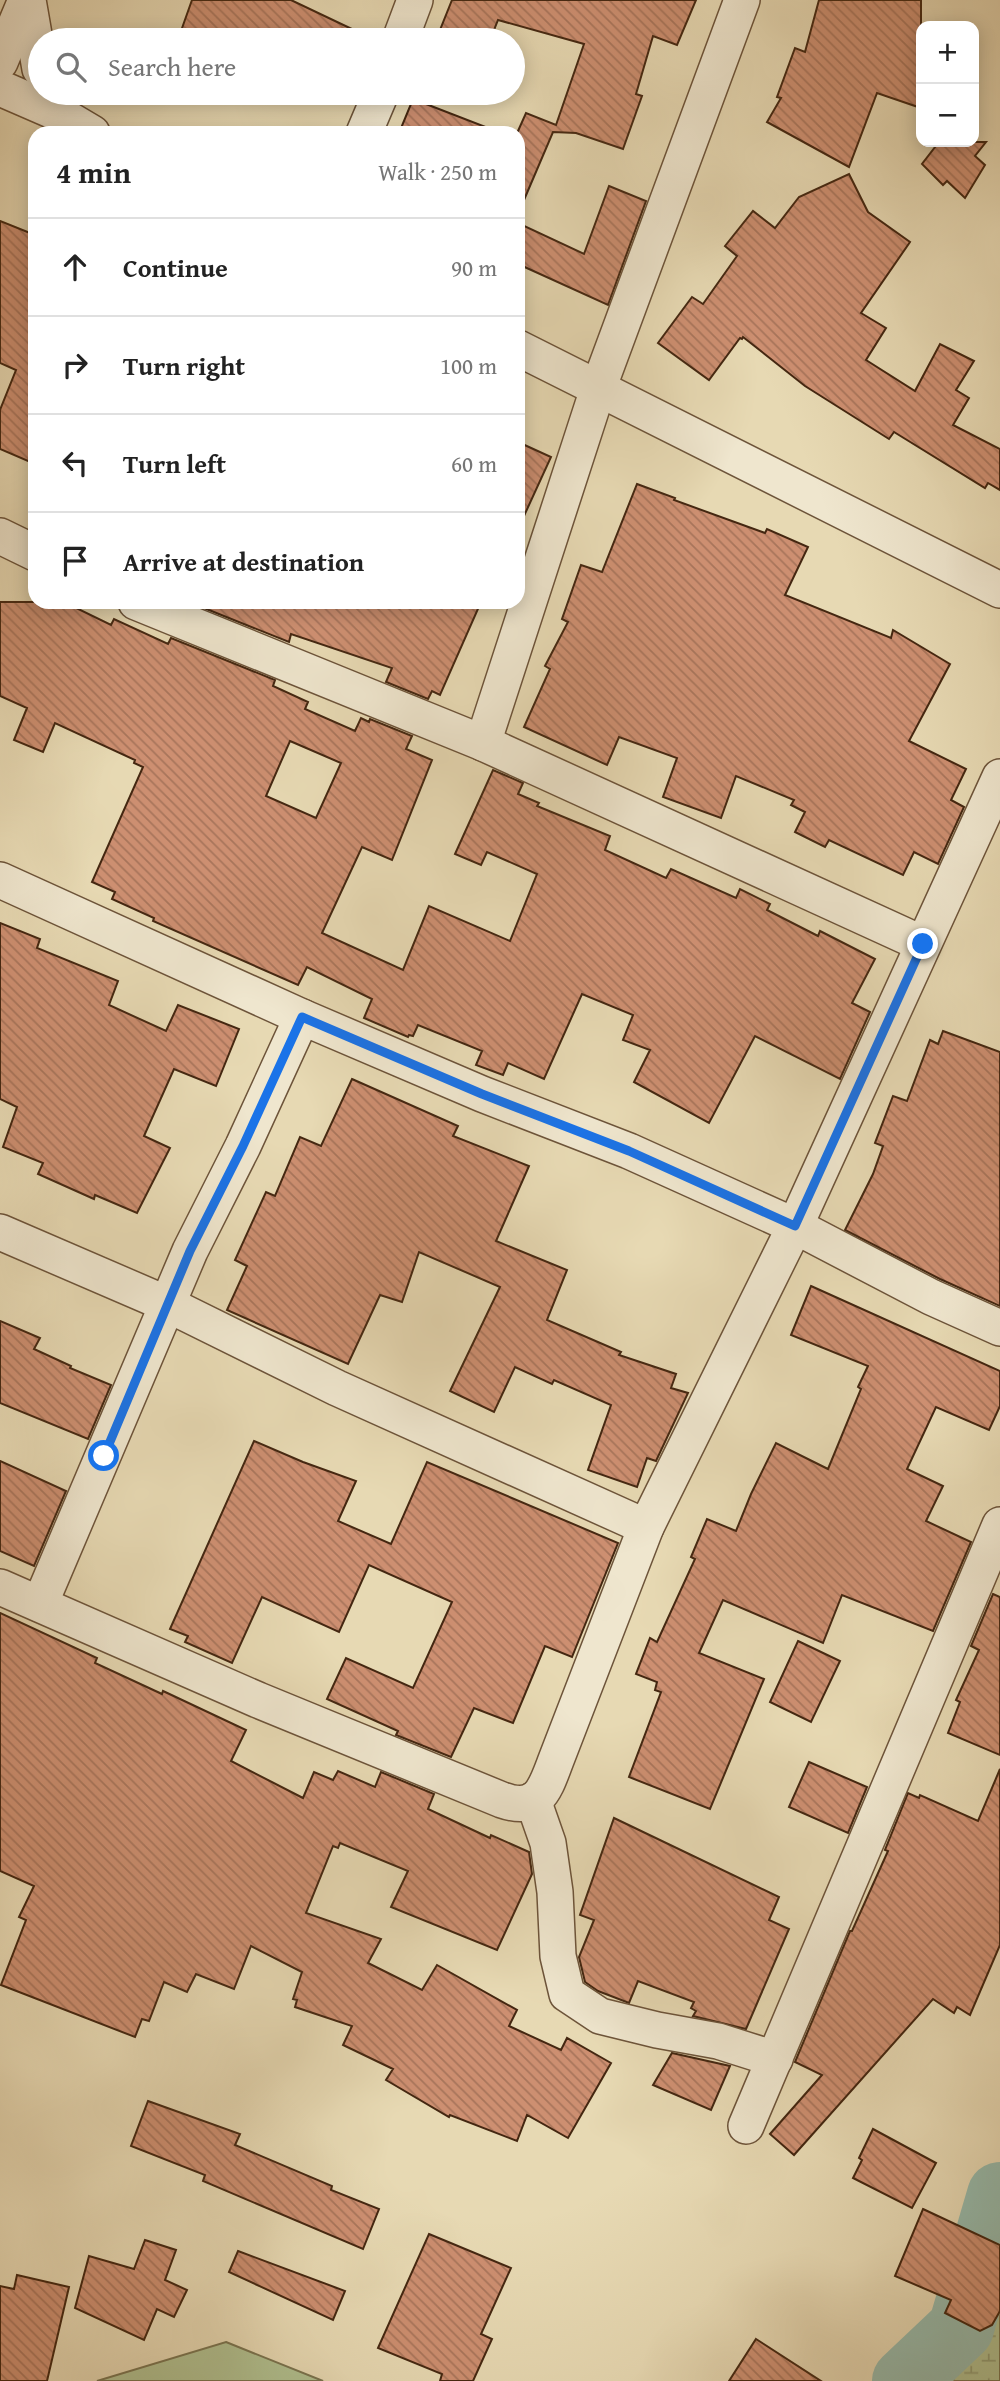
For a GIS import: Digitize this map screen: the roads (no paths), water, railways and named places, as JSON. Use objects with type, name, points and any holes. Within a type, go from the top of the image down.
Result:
[{"type":"street","points":[[0,15],[26,0]]},
{"type":"street","points":[[0,62],[26,0]]},
{"type":"street","points":[[26,0],[32,28]]},
{"type":"street","points":[[404,28],[415,0]]},
{"type":"street","points":[[482,743],[598,389],[742,0]]},
{"type":"street","points":[[0,88],[28,96]]},
{"type":"street","points":[[57,105],[83,126]]},
{"type":"street","points":[[367,126],[376,105]]},
{"type":"street","points":[[525,352],[1000,590]]},
{"type":"street","points":[[0,536],[28,550]]},
{"type":"street","points":[[153,609],[482,743],[923,944]]},
{"type":"street","points":[[0,1587],[258,1700],[502,1800],[518,1804],[533,1800],[544,1791],[646,1527],[795,1226],[1000,777]]},
{"type":"street","points":[[0,880],[302,1017],[482,1094],[629,1151],[795,1226],[931,1297],[1000,1328]]},
{"type":"street","points":[[40,1604],[190,1251],[243,1146],[302,1017]]},
{"type":"street","points":[[0,1232],[167,1304],[337,1388],[646,1527]]},
{"type":"street","points":[[746,2126],[1000,1525]]},
{"type":"street","points":[[533,1800],[548,1843],[555,1892],[558,1956],[567,1994],[600,2016],[718,2041],[775,2059]]},
{"type":"waterway","points":[[905,2381],[961,2328],[1000,2195]]}]
